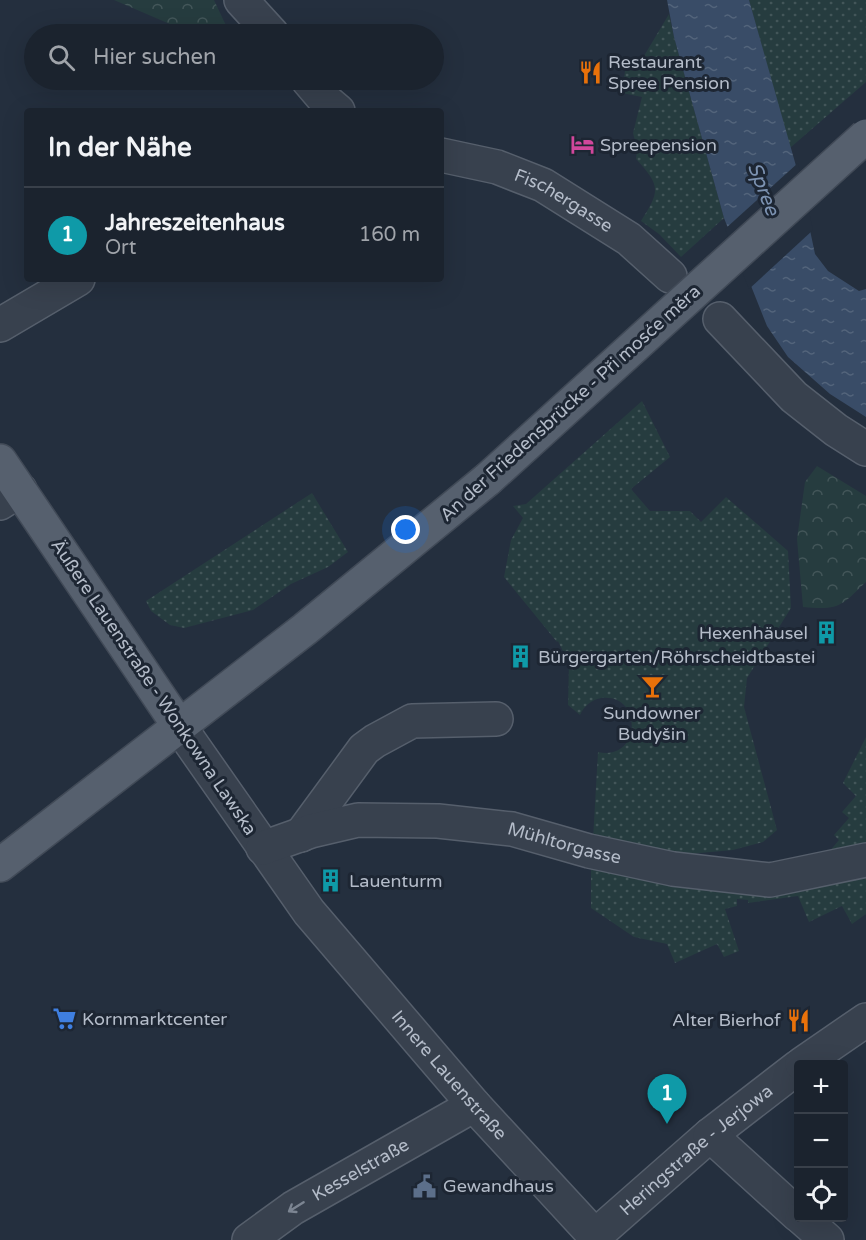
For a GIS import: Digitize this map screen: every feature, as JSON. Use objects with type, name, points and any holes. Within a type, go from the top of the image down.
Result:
[{"type":"main road","name":"An der Friedensbrücke - Při mosće měra","points":[[0,865],[370,578],[488,479],[866,136]]},
{"type":"main road","name":"Äußere Lauenstraße - Wonkowna Lawska","points":[[0,461],[10,497],[179,726]]},
{"type":"street","points":[[241,0],[263,24]]},
{"type":"street","points":[[316,90],[334,108]]},
{"type":"street","name":"Fischergasse","points":[[444,156],[496,167],[543,184],[629,239],[670,276]]},
{"type":"street","points":[[0,325],[73,282]]},
{"type":"street","points":[[720,319],[794,397],[866,449]]},
{"type":"street","points":[[301,835],[364,749],[375,741],[412,721],[496,719]]},
{"type":"street","name":"Äußere Lauenstraße - Wonkowna Lawska","points":[[179,726],[309,912]]},
{"type":"street","name":"Mühltorgasse","points":[[263,849],[301,835],[358,820],[438,821],[512,829],[589,851],[673,869],[770,880],[866,860]]},
{"type":"street","name":"Innere Lauenstraße","points":[[309,912],[474,1105],[595,1236]]},
{"type":"street","name":"Heringstraße - Jerjowa","points":[[809,1060],[866,1020]]},
{"type":"street","name":"Heringstraße - Jerjowa","points":[[595,1236],[710,1135],[794,1071]]},
{"type":"street","name":"Kesselstraße","points":[[249,1240],[293,1208],[474,1105]]},
{"type":"street","points":[[710,1135],[794,1211]]},
{"type":"street","points":[[806,1222],[826,1240]]},
{"type":"green space","points":[[114,0],[214,0],[225,24],[170,24]]},
{"type":"green space","points":[[749,0],[866,0],[866,82],[790,148]]},
{"type":"green space","points":[[669,14],[724,218],[681,257],[659,234],[641,221],[652,202],[655,189],[650,176],[636,159],[637,149],[633,133],[642,97],[622,93],[625,71],[641,61]]},
{"type":"green space","points":[[642,401],[670,457],[631,489],[650,511],[690,511],[701,522],[726,497],[788,551],[791,608],[747,678],[744,707],[777,830],[763,842],[733,850],[689,854],[593,839],[598,752],[612,752],[623,747],[632,727],[630,716],[625,706],[615,699],[594,700],[580,715],[568,705],[569,664],[558,641],[504,577],[511,540],[523,518],[513,506],[526,504]]},
{"type":"green space","points":[[817,466],[866,496],[866,582],[844,602],[825,608],[803,607],[797,539],[805,482]]},
{"type":"green space","points":[[312,493],[348,552],[328,567],[291,584],[253,610],[184,628],[170,625],[151,611],[146,601]]},
{"type":"green space","points":[[866,737],[866,844],[828,853],[839,840],[834,835],[849,818],[842,812],[856,796],[843,783]]},
{"type":"green space","points":[[591,866],[866,873],[866,914],[852,924],[842,906],[809,922],[798,896],[748,903],[748,900],[737,899],[737,906],[725,909],[739,951],[724,957],[717,944],[675,963],[667,944],[634,937],[591,908]]},
{"type":"water","name":"Spree","points":[[667,0],[749,0],[798,173],[815,254],[828,271],[859,291],[866,289],[866,417],[830,394],[788,357],[767,326],[724,218],[674,37]]},
{"type":"pier","points":[[798,163],[813,230],[749,289],[725,229]]},
{"type":"place","name":"Restaurant Spree Pension","points":[[590,72]]},
{"type":"place","name":"Spreepension","points":[[582,145]]},
{"type":"place","name":"Hexenhäusel","points":[[826,633]]},
{"type":"place","name":"Bürgergarten/Röhrscheidtbastei","points":[[520,657]]},
{"type":"place","name":"Sundowner Budyšin","points":[[652,687]]},
{"type":"place","name":"Lauenturm","points":[[331,881]]},
{"type":"place","name":"Kornmarktcenter","points":[[64,1019]]},
{"type":"place","name":"Alter Bierhof","points":[[799,1020]]},
{"type":"place","name":"Jahreszeitenhaus","points":[[667,1124]]},
{"type":"place","name":"Gewandhaus","points":[[425,1186]]}]
